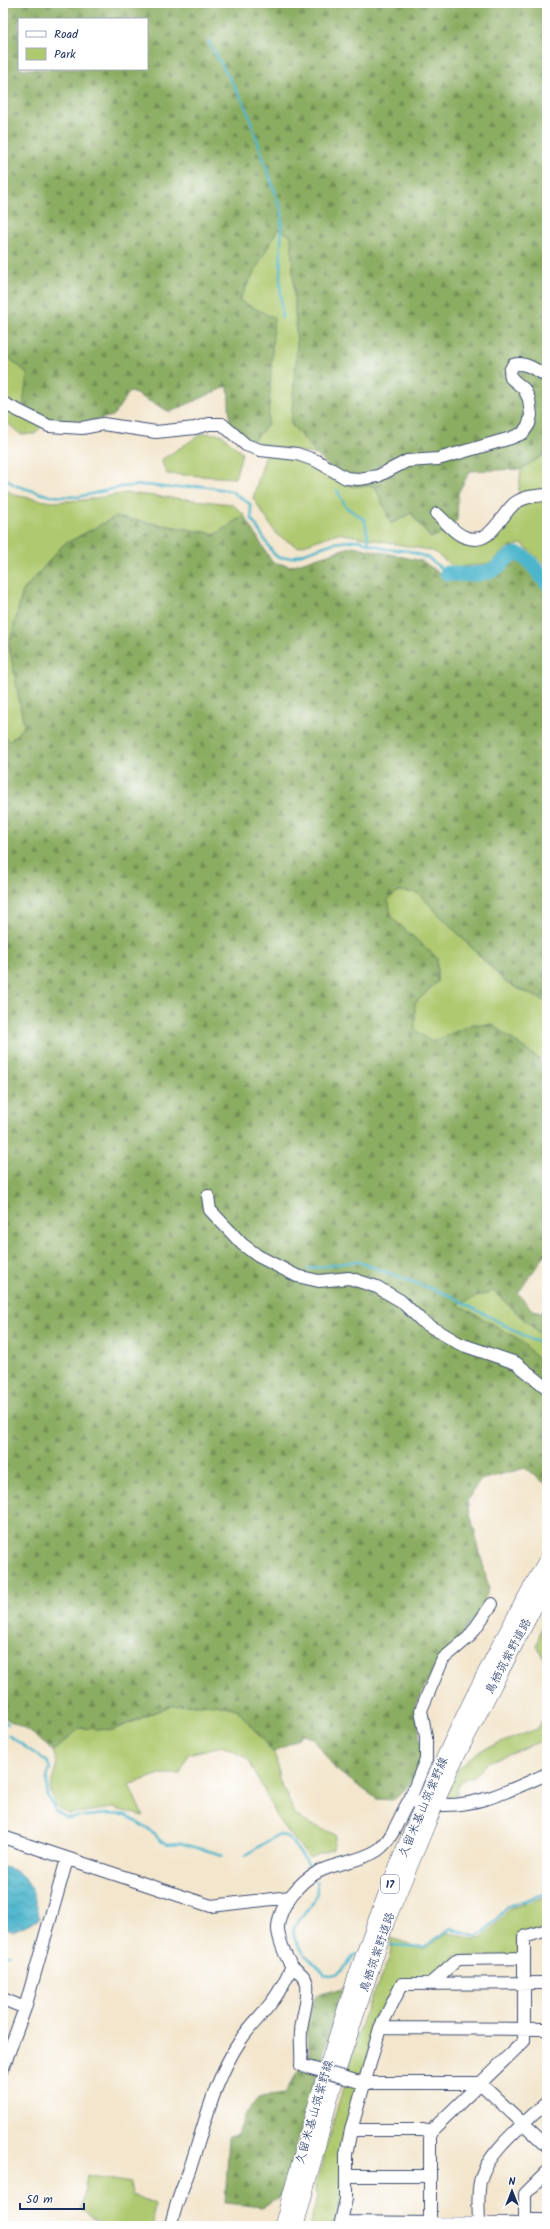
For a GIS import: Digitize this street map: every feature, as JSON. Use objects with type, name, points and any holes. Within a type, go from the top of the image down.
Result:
[{"type":"main road","name":"久留米基山筑紫野線","points":[[282,2226],[319,2091],[373,1928],[439,1768],[475,1694],[546,1560]]},
{"type":"main road","name":"鳥栖筑紫野道路","points":[[296,2226],[337,2074],[387,1921],[452,1768],[547,1583]]},
{"type":"street","points":[[3,403],[49,426],[82,428],[103,424],[156,432],[195,428],[209,424],[222,424],[246,445],[260,450],[297,454],[318,461],[346,478],[359,479],[378,476],[406,461],[438,459],[511,438],[523,432],[529,424],[531,415],[529,399],[524,389],[511,378],[510,371],[513,365],[519,363],[527,365],[547,375]]},
{"type":"street","points":[[437,514],[464,537],[473,539],[484,536],[493,530],[514,504],[527,496],[547,495]]},
{"type":"street","points":[[208,1196],[210,1210],[242,1244],[258,1256],[297,1276],[320,1281],[349,1278],[377,1287],[401,1301],[423,1322],[448,1337],[460,1344],[516,1363],[547,1388]]},
{"type":"street","points":[[492,1604],[469,1637],[443,1659],[421,1710],[426,1737],[426,1759],[413,1801],[400,1814],[391,1838],[378,1849],[361,1859],[319,1871],[290,1897],[281,1912],[278,1926],[279,1936],[292,1966],[301,1972],[307,1983],[304,2017],[301,2031],[301,2065],[364,2083],[480,2083],[547,2146]]},
{"type":"street","points":[[442,1806],[456,1806],[483,1801],[547,1774]]},
{"type":"street","points":[[3,1837],[211,1906],[290,1897]]},
{"type":"street","points":[[3,2068],[25,2008],[67,1859]]},
{"type":"street","points":[[430,2224],[430,2132],[524,2041],[524,1937],[547,1930]]},
{"type":"street","points":[[431,1983],[458,1959],[524,1958]]},
{"type":"street","points":[[171,2226],[174,2209],[193,2160],[202,2125],[226,2066],[240,2041],[272,2002],[284,1984],[292,1966]]},
{"type":"street","points":[[547,1983],[402,1984],[380,2028],[351,2130],[346,2154],[346,2199],[341,2224],[479,2225],[525,2223],[547,2220]]},
{"type":"street","points":[[3,1999],[25,2008]]},
{"type":"street","points":[[380,2028],[547,2029]]},
{"type":"street","points":[[479,2225],[478,2192],[483,2172],[492,2158],[547,2102]]},
{"type":"street","points":[[351,2130],[423,2130],[430,2132]]},
{"type":"street","points":[[525,2223],[525,2194],[547,2172]]},
{"type":"street","points":[[347,2176],[429,2176]]},
{"type":"green space","points":[[3,3],[547,3],[547,453],[521,469],[470,471],[458,493],[457,520],[446,531],[431,538],[411,513],[391,524],[375,486],[351,486],[317,455],[291,424],[297,346],[291,236],[278,229],[239,300],[274,318],[268,425],[252,442],[230,422],[228,386],[170,412],[130,391],[113,416],[80,423],[48,419],[23,406],[27,373],[3,353]]},
{"type":"green space","points":[[277,229],[291,235],[297,346],[291,424],[317,455],[252,442],[239,301]]},
{"type":"green space","points":[[3,353],[27,373],[24,406],[48,419],[35,434],[20,434],[3,419]]},
{"type":"green space","points":[[203,433],[221,434],[242,453],[235,478],[167,474],[161,460]]},
{"type":"green space","points":[[547,453],[547,491],[518,496],[521,469]]},
{"type":"green space","points":[[266,454],[305,461],[329,478],[351,486],[375,486],[391,524],[411,513],[430,538],[446,531],[463,546],[488,542],[524,502],[547,498],[547,567],[522,544],[507,548],[491,563],[455,568],[433,551],[338,533],[298,547],[277,535],[253,498]]},
{"type":"green space","points":[[3,487],[14,495],[51,502],[84,500],[126,493],[232,504],[244,515],[216,534],[115,517],[63,545],[23,591],[9,645],[24,726],[10,742],[3,734]]},
{"type":"green space","points":[[244,515],[272,562],[291,566],[353,546],[422,561],[450,580],[498,575],[510,562],[524,562],[547,591],[547,1002],[507,983],[418,893],[399,891],[388,899],[392,918],[437,958],[437,982],[415,1003],[415,1030],[432,1042],[473,1024],[493,1025],[539,1059],[547,1073],[547,1252],[518,1293],[532,1310],[547,1313],[547,1336],[542,1335],[493,1291],[457,1304],[520,1340],[547,1369],[547,1485],[525,1468],[480,1480],[467,1501],[489,1589],[479,1612],[460,1637],[438,1660],[415,1707],[422,1753],[414,1777],[404,1791],[393,1800],[377,1799],[336,1770],[313,1738],[303,1735],[274,1753],[237,1709],[216,1704],[169,1706],[113,1730],[80,1728],[53,1751],[33,1734],[3,1717],[3,734],[10,741],[24,726],[9,645],[23,591],[63,545],[115,517],[216,534]]},
{"type":"green space","points":[[399,891],[418,893],[506,983],[547,1002],[547,1056],[539,1059],[493,1025],[473,1024],[432,1042],[414,1030],[415,1003],[437,982],[437,958],[392,918],[387,898]]},
{"type":"green space","points":[[493,1291],[541,1335],[547,1336],[547,1369],[520,1340],[457,1304]]},
{"type":"green space","points":[[547,1609],[547,1661],[536,1646]]},
{"type":"green space","points":[[216,1704],[237,1709],[276,1756],[279,1779],[295,1814],[304,1821],[336,1835],[333,1849],[309,1858],[280,1822],[248,1759],[222,1746],[188,1754],[180,1774],[160,1774],[129,1785],[143,1816],[113,1808],[68,1814],[55,1806],[50,1789],[57,1763],[53,1751],[80,1728],[113,1730],[170,1706]]},
{"type":"green space","points":[[547,1713],[547,1742],[539,1742],[488,1762],[474,1776],[464,1779],[459,1785],[455,1799],[444,1799],[457,1770],[479,1751],[537,1729]]},
{"type":"green space","points":[[547,1896],[547,1928],[521,1935],[521,1957],[457,1956],[430,1980],[400,1979],[378,2027],[340,2155],[341,2199],[335,2226],[309,2226],[318,2197],[315,2187],[362,2020],[390,1956],[391,1938],[424,1949],[447,1933],[454,1933],[473,1940],[482,1938],[511,1908]]},
{"type":"green space","points":[[343,1988],[281,2197],[262,2207],[225,2203],[229,2136],[237,2134],[244,2116],[260,2097],[284,2094],[310,2053],[305,2027],[316,1995]]},
{"type":"green space","points":[[87,2175],[130,2183],[132,2195],[155,2205],[153,2226],[106,2226],[81,2210]]},
{"type":"water","points":[[3,1867],[18,1873],[24,1879],[33,1894],[38,1911],[39,1919],[13,1931],[3,1929]]},
{"type":"waterway","points":[[208,41],[246,107],[282,213],[280,279],[282,318]]},
{"type":"waterway","points":[[3,476],[14,485],[50,496],[78,497],[121,487],[145,485],[171,488],[202,486],[231,491],[250,504],[252,519],[273,553],[279,558],[293,557],[334,543],[358,540],[386,549],[409,551],[428,558],[447,573]]},
{"type":"waterway","points":[[337,490],[346,507],[365,520],[369,544]]},
{"type":"waterway","points":[[447,573],[468,574],[490,571],[495,569],[510,556],[519,555],[524,557],[547,583]]},
{"type":"waterway","points":[[308,1269],[356,1261],[451,1296],[532,1340],[547,1343]]},
{"type":"waterway","points":[[3,1721],[8,1724]]},
{"type":"waterway","points":[[8,1735],[47,1762],[50,1768],[47,1778],[47,1795],[56,1811],[67,1818],[105,1814],[126,1815],[155,1834],[160,1841],[169,1844],[180,1843],[223,1855]]},
{"type":"waterway","points":[[246,1855],[277,1835],[287,1836],[309,1865]]},
{"type":"waterway","points":[[316,1882],[317,1892],[314,1900],[295,1927],[293,1934],[296,1942],[305,1955],[325,1975],[330,1976],[339,1973],[346,1967],[355,1954]]},
{"type":"waterway","points":[[391,1945],[425,1947],[451,1928],[476,1937],[484,1932],[509,1906],[547,1893]]},
{"type":"waterway","points":[[3,1957],[10,1954]]}]
